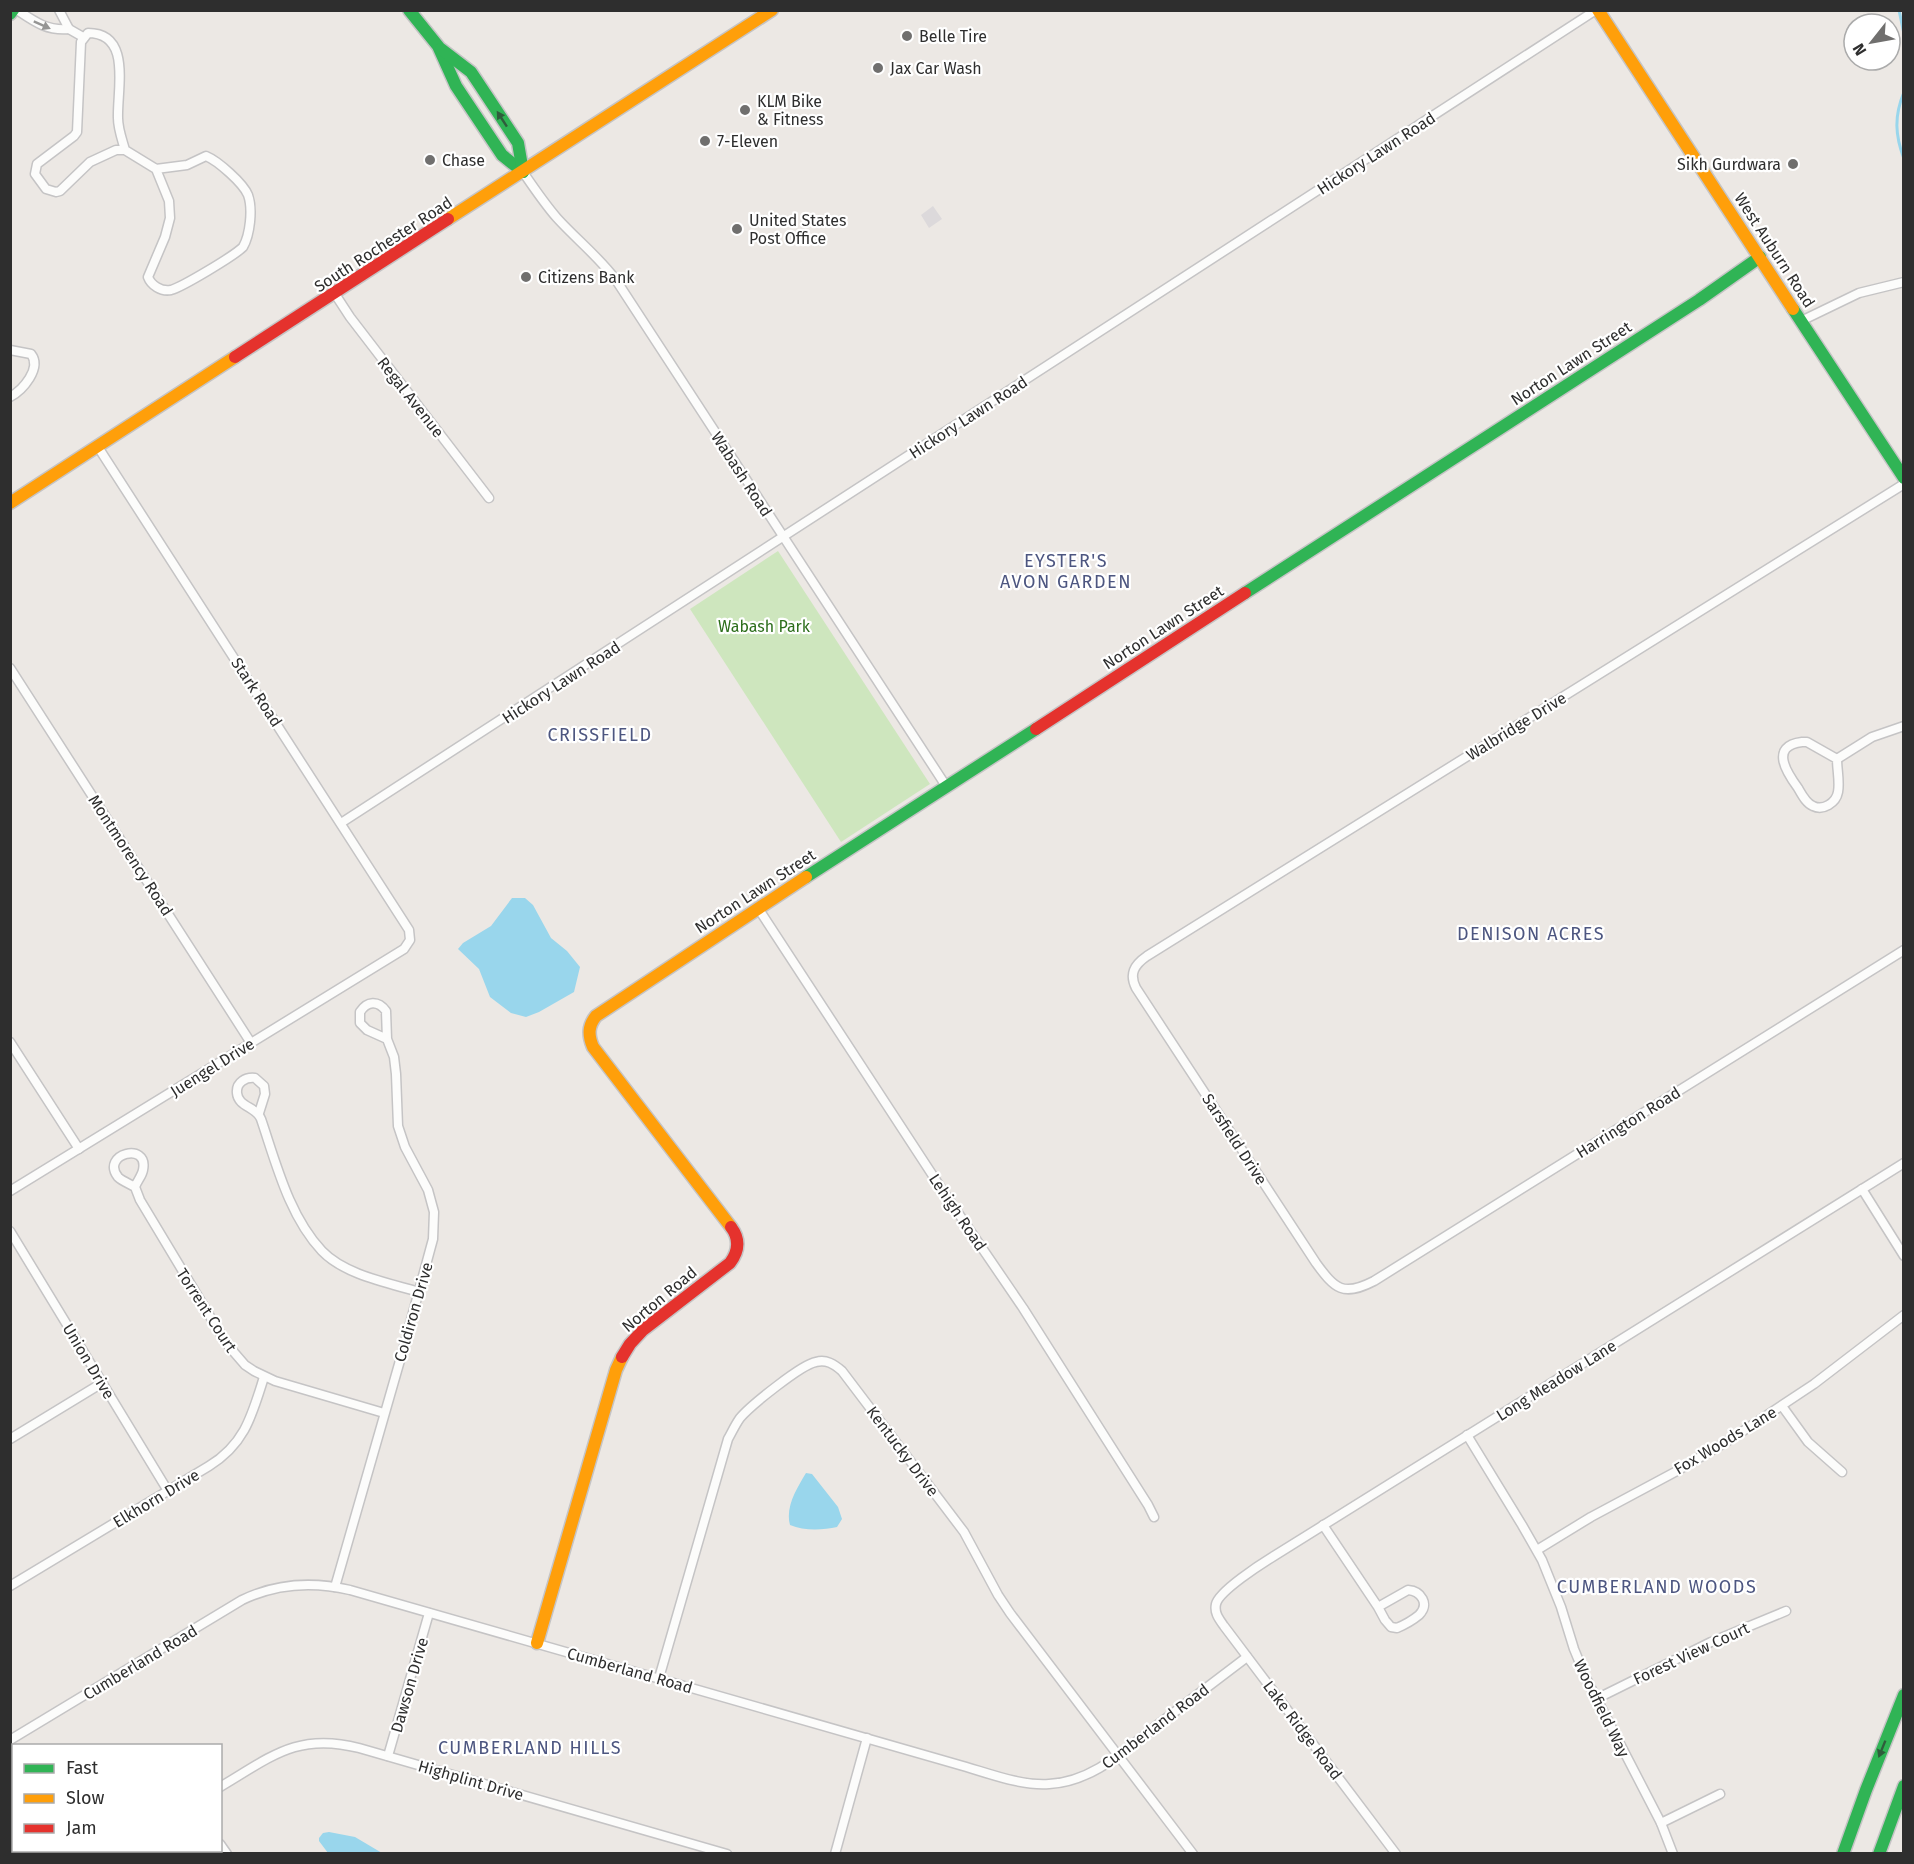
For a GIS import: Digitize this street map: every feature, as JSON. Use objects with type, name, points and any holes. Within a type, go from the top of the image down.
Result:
[{"type":"main road","points":[[409,10],[438,46],[471,72],[518,143],[523,172]]},
{"type":"main road","name":"South Rochester Road","points":[[10,503],[772,10]]},
{"type":"main road","name":"West Auburn Road","points":[[1597,10],[1904,478]]},
{"type":"main road","points":[[438,46],[456,87],[502,155],[523,172]]},
{"type":"main road","name":"Norton Lawn Street","points":[[588,1029],[596,1016],[758,908],[1625,348],[1760,257]]},
{"type":"main road","name":"Norton Road","points":[[537,1643],[615,1370],[621,1358],[631,1342],[643,1330],[730,1263],[738,1247],[734,1230],[593,1047],[589,1040],[588,1029]]},
{"type":"main road","points":[[1843,1854],[1904,1695]]},
{"type":"main road","points":[[1879,1854],[1904,1786]]},
{"type":"street","points":[[17,10],[47,28],[69,29]]},
{"type":"street","points":[[59,10],[69,29],[83,37]]},
{"type":"street","name":"Hickory Lawn Road","points":[[341,824],[782,536],[1597,10]]},
{"type":"street","points":[[125,150],[118,125],[118,53],[105,35],[88,33],[81,42],[77,132],[37,164],[35,174],[46,189],[60,191],[97,158],[116,150],[125,150],[156,169],[169,201],[170,218],[165,237],[148,277],[153,285],[166,291],[191,280],[243,247],[248,231],[250,206],[249,197],[242,186],[206,156],[187,165],[156,169]]},
{"type":"street","name":"Wabash Road","points":[[523,172],[558,219],[598,258],[616,280],[946,786]]},
{"type":"street","points":[[1801,321],[1859,293],[1904,282]]},
{"type":"street","name":"Regal Avenue","points":[[335,294],[350,317],[489,498]]},
{"type":"street","points":[[10,350],[31,354],[35,362],[34,369],[23,387],[10,397]]},
{"type":"street","name":"Stark Road","points":[[98,447],[409,930],[410,940]]},
{"type":"street","name":"Walbridge Drive","points":[[1132,973],[1136,965],[1147,956],[1904,484]]},
{"type":"street","name":"Montmorency Road","points":[[10,668],[251,1043]]},
{"type":"street","points":[[1837,759],[1872,737],[1904,726]]},
{"type":"street","points":[[1802,742],[1807,742],[1837,759],[1838,793],[1832,803],[1822,808],[1807,802],[1784,768],[1783,761],[1786,750],[1791,745],[1802,742]]},
{"type":"street","name":"Lehigh Road","points":[[758,908],[939,1185],[1015,1296],[1154,1517]]},
{"type":"street","name":"Juengel Drive","points":[[10,1191],[404,949],[410,940]]},
{"type":"street","name":"Harrington Road","points":[[1352,1290],[1374,1281],[1904,950]]},
{"type":"street","name":"Sarsfield Drive","points":[[1132,973],[1136,988],[1316,1263],[1337,1287],[1352,1290]]},
{"type":"street","name":"Coldiron Drive","points":[[334,1587],[433,1239],[434,1212],[428,1190],[405,1147],[398,1126],[395,1067],[387,1039],[386,1011],[374,1003],[364,1006],[359,1016],[363,1027],[387,1039]]},
{"type":"street","points":[[10,1042],[79,1149]]},
{"type":"street","points":[[259,1113],[298,1217],[323,1253],[368,1277],[419,1292]]},
{"type":"street","name":"Long Meadow Lane","points":[[1216,1605],[1221,1595],[1256,1567],[1904,1163]]},
{"type":"street","name":"Torrent Court","points":[[135,1187],[145,1209],[226,1343],[245,1365],[264,1377],[384,1413]]},
{"type":"street","points":[[1862,1189],[1904,1256]]},
{"type":"street","name":"Union Drive","points":[[10,1232],[168,1491]]},
{"type":"street","name":"Fox Woods Lane","points":[[1537,1550],[1591,1516],[1694,1461],[1782,1406],[1904,1315]]},
{"type":"street","name":"Kentucky Drive","points":[[659,1678],[728,1439],[740,1419],[753,1406],[808,1364],[823,1361],[834,1364],[842,1371],[970,1540],[1004,1604],[1193,1854]]},
{"type":"street","name":"Elkhorn Drive","points":[[10,1586],[217,1461],[239,1440],[251,1418],[264,1377]]},
{"type":"street","points":[[10,1439],[102,1383]]},
{"type":"street","points":[[1782,1406],[1808,1442],[1842,1472]]},
{"type":"street","name":"Woodfield Way","points":[[1467,1435],[1537,1550],[1561,1607],[1577,1658],[1661,1823],[1673,1854]]},
{"type":"street","points":[[1323,1525],[1387,1624],[1397,1628],[1419,1615],[1424,1603],[1423,1597],[1419,1593],[1408,1590],[1378,1608]]},
{"type":"street","name":"Cumberland Road","points":[[10,1740],[248,1598],[274,1588],[291,1585],[312,1584],[334,1587],[1015,1781],[1039,1784],[1063,1782],[1091,1773],[1247,1657]]},
{"type":"street","name":"Lake Ridge Road","points":[[1216,1605],[1218,1617],[1396,1854]]},
{"type":"street","name":"Forest View Court","points":[[1596,1699],[1711,1642],[1786,1611]]},
{"type":"street","name":"Dawson Drive","points":[[388,1756],[429,1613]]},
{"type":"street","points":[[834,1854],[867,1738]]},
{"type":"street","name":"Highplint Drive","points":[[222,1786],[281,1751],[308,1743],[345,1744],[727,1854]]},
{"type":"street","points":[[1661,1823],[1720,1794]]},
{"type":"shaded area","points":[[933,206],[942,219],[929,228],[921,215]]},
{"type":"green space","name":"Wabash Park","points":[[778,551],[930,784],[841,842],[690,609]]},
{"type":"water","points":[[512,898],[525,898],[533,905],[551,938],[567,951],[580,967],[574,992],[526,1017],[511,1013],[490,997],[479,969],[458,949],[463,943],[491,926]]},
{"type":"water","points":[[806,1473],[812,1474],[838,1507],[842,1519],[837,1527],[814,1529],[790,1525],[790,1505]]},
{"type":"water","points":[[323,1833],[355,1837],[382,1853],[328,1853],[319,1838]]},
{"type":"waterway","points":[[1899,10],[1904,34]]},
{"type":"waterway","points":[[1904,51],[1904,62]]},
{"type":"waterway","points":[[1904,92],[1897,117],[1899,142],[1904,159]]},
{"type":"traffic: fast","points":[[10,14],[13,10]]},
{"type":"traffic: fast","points":[[409,10],[438,46],[456,86],[502,155],[523,172]]},
{"type":"traffic: fast","points":[[441,49],[471,72],[518,143],[523,172]]},
{"type":"traffic: fast","points":[[1245,593],[1699,300],[1760,257]]},
{"type":"traffic: fast","points":[[1793,309],[1904,478]]},
{"type":"traffic: fast","points":[[806,877],[1036,729]]},
{"type":"traffic: fast","points":[[1843,1854],[1904,1695]]},
{"type":"traffic: fast","points":[[1879,1854],[1904,1786]]},
{"type":"traffic: slow","points":[[448,219],[772,10]]},
{"type":"traffic: slow","points":[[1598,10],[1793,309]]},
{"type":"traffic: slow","points":[[10,503],[235,357]]},
{"type":"traffic: slow","points":[[731,1227],[593,1047],[590,1027],[596,1016],[806,877]]},
{"type":"traffic: slow","points":[[537,1643],[616,1370],[622,1357]]},
{"type":"traffic: jam","points":[[235,357],[448,219]]},
{"type":"traffic: jam","points":[[1036,729],[1245,593]]},
{"type":"traffic: jam","points":[[622,1357],[643,1330],[730,1263],[737,1245],[736,1236],[731,1227]]},
{"type":"place","name":"Belle Tire","points":[[907,36]]},
{"type":"place","name":"Jax Car Wash","points":[[878,68]]},
{"type":"place","name":"KLM Bike & Fitness","points":[[745,110]]},
{"type":"place","name":"7-Eleven","points":[[705,141]]},
{"type":"place","name":"Chase","points":[[430,160]]},
{"type":"place","name":"Sikh Gurdwara","points":[[1793,164]]},
{"type":"place","name":"United States Post Office","points":[[737,229]]},
{"type":"place","name":"Citizens Bank","points":[[526,277]]},
{"type":"district","name":"EYSTER'S AVON GARDEN","points":[[1066,571]]},
{"type":"district","name":"CRISSFIELD","points":[[600,735]]},
{"type":"district","name":"DENISON ACRES","points":[[1531,934]]},
{"type":"district","name":"CUMBERLAND WOODS","points":[[1657,1587]]},
{"type":"district","name":"CUMBERLAND HILLS","points":[[530,1748]]}]
